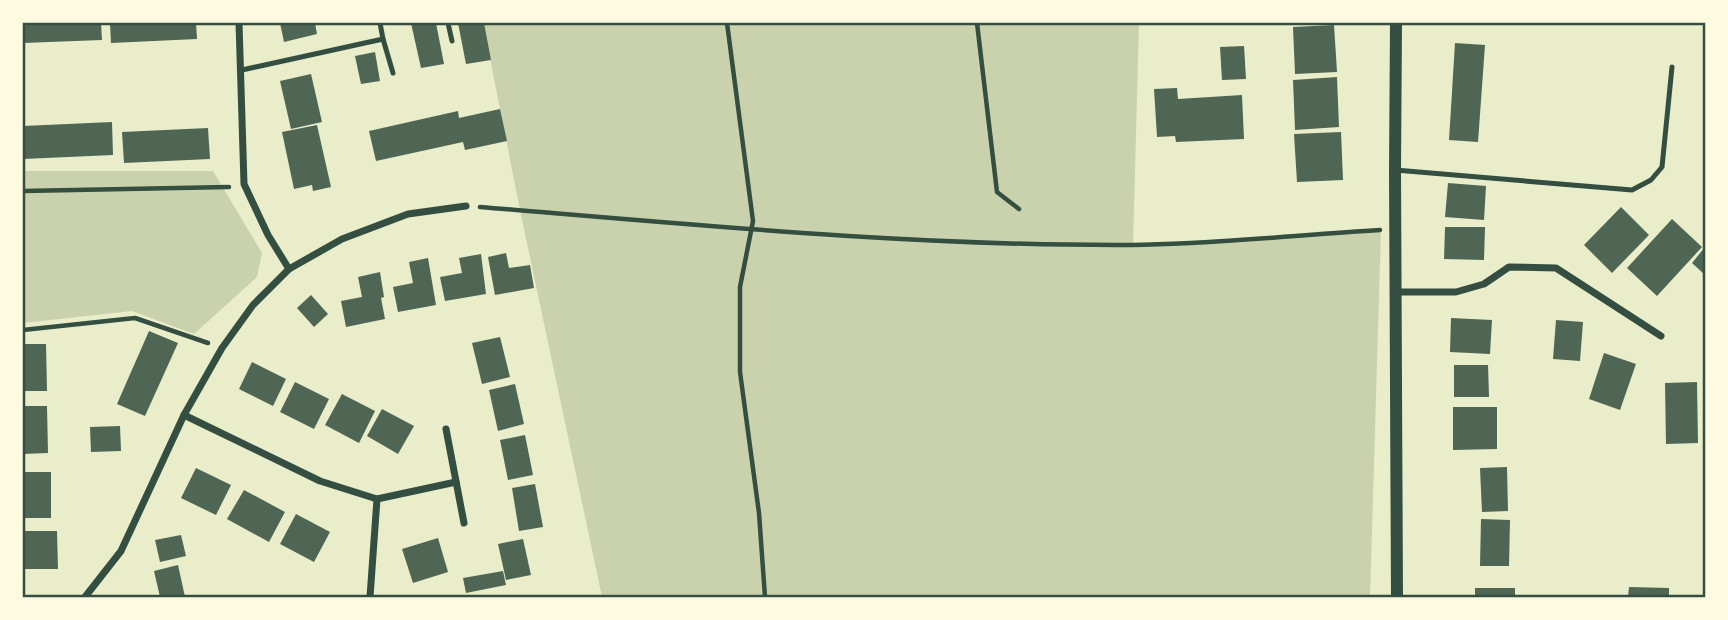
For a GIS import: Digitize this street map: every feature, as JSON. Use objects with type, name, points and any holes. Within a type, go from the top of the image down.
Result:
[{"type":"street","points":[[239,23],[244,184],[268,235],[289,269]]},
{"type":"street","points":[[1396,23],[1397,597]]},
{"type":"street","points":[[85,597],[121,551],[184,415],[222,348],[253,305],[289,269],[342,239],[408,214],[466,206]]},
{"type":"street","points":[[1395,292],[1456,292],[1484,284],[1508,267],[1556,268],[1661,336]]},
{"type":"street","points":[[184,415],[320,481],[377,499],[456,482]]},
{"type":"street","points":[[446,429],[464,523]]},
{"type":"street","points":[[370,597],[377,499]]},
{"type":"lane","points":[[380,23],[393,73]]},
{"type":"lane","points":[[448,23],[452,41]]},
{"type":"lane","points":[[242,70],[383,39]]},
{"type":"lane","points":[[1395,170],[1632,190],[1651,180],[1662,167],[1672,67]]},
{"type":"path","points":[[727,23],[753,221],[740,287],[740,372],[759,513],[765,597]]},
{"type":"path","points":[[977,23],[997,192],[1019,209]]},
{"type":"path","points":[[23,191],[220,189],[244,184]]},
{"type":"path","points":[[466,206],[751,230],[989,243],[1133,245],[1395,229]]},
{"type":"path","points":[[23,330],[135,318],[222,348]]},
{"type":"green space","points":[[483,23],[1139,23],[1133,245],[1381,230],[1370,597],[602,597]]},
{"type":"green space","points":[[23,171],[213,171],[262,253],[257,277],[194,334],[132,311],[23,323]]},
{"type":"building","points":[[23,23],[101,23],[102,40],[23,43]]},
{"type":"building","points":[[110,23],[196,23],[197,39],[111,43]]},
{"type":"building","points":[[280,23],[315,23],[317,34],[284,42]]},
{"type":"building","points":[[411,23],[436,23],[444,64],[421,68]]},
{"type":"building","points":[[458,23],[484,23],[491,60],[466,64]]},
{"type":"building","points":[[1334,25],[1337,72],[1295,74],[1293,27]]},
{"type":"building","points":[[1455,43],[1485,45],[1478,142],[1449,140]]},
{"type":"building","points":[[1244,46],[1246,79],[1222,80],[1220,47]]},
{"type":"building","points":[[375,52],[380,81],[361,84],[355,56]]},
{"type":"building","points":[[311,74],[322,122],[291,129],[280,81]]},
{"type":"building","points":[[1337,77],[1339,127],[1295,130],[1293,80]]},
{"type":"building","points":[[1177,88],[1178,99],[1242,95],[1244,139],[1176,142],[1175,136],[1157,137],[1154,89]]},
{"type":"building","points":[[500,109],[507,141],[465,150],[463,142],[376,161],[369,131],[458,111],[459,118]]},
{"type":"building","points":[[112,122],[113,155],[23,159],[23,126]]},
{"type":"building","points":[[317,125],[331,187],[313,191],[312,185],[294,189],[282,132]]},
{"type":"building","points":[[208,128],[210,159],[124,163],[122,132]]},
{"type":"building","points":[[1341,132],[1343,180],[1297,182],[1294,134]]},
{"type":"building","points":[[1448,183],[1486,186],[1484,220],[1445,217]]},
{"type":"building","points":[[1621,207],[1649,235],[1612,273],[1584,245]]},
{"type":"building","points":[[1672,219],[1702,247],[1657,296],[1627,268]]},
{"type":"building","points":[[1445,227],[1485,227],[1484,260],[1444,259]]},
{"type":"building","points":[[1705,247],[1705,275],[1692,263]]},
{"type":"building","points":[[506,253],[509,268],[530,265],[534,288],[495,295],[488,257]]},
{"type":"building","points":[[481,254],[486,294],[445,301],[440,277],[462,273],[459,258]]},
{"type":"building","points":[[428,258],[436,305],[398,312],[393,287],[413,283],[409,262]]},
{"type":"building","points":[[380,272],[385,319],[346,327],[341,301],[362,297],[358,277]]},
{"type":"building","points":[[311,295],[328,314],[314,327],[297,308]]},
{"type":"building","points":[[1451,318],[1492,320],[1490,354],[1450,352]]},
{"type":"building","points":[[1556,320],[1583,322],[1580,361],[1553,359]]},
{"type":"building","points":[[149,331],[178,343],[145,416],[117,404]]},
{"type":"building","points":[[500,337],[510,377],[482,384],[472,343]]},
{"type":"building","points":[[23,344],[46,344],[47,391],[23,391]]},
{"type":"building","points":[[1604,353],[1636,364],[1620,410],[1589,399]]},
{"type":"building","points":[[252,362],[286,379],[273,406],[239,389]]},
{"type":"building","points":[[1454,365],[1488,365],[1489,397],[1454,397]]},
{"type":"building","points":[[295,382],[329,399],[314,429],[280,412]]},
{"type":"building","points":[[1697,382],[1698,443],[1666,444],[1665,383]]},
{"type":"building","points":[[515,384],[524,424],[498,431],[489,390]]},
{"type":"building","points":[[342,394],[375,411],[359,443],[325,425]]},
{"type":"building","points":[[23,406],[47,406],[48,453],[23,454]]},
{"type":"building","points":[[1453,407],[1497,407],[1497,449],[1453,450]]},
{"type":"building","points":[[382,409],[414,426],[398,454],[367,436]]},
{"type":"building","points":[[120,426],[121,451],[91,452],[90,427]]},
{"type":"building","points":[[525,435],[533,475],[508,480],[500,440]]},
{"type":"building","points":[[1507,467],[1508,511],[1482,512],[1480,468]]},
{"type":"building","points":[[196,468],[231,485],[216,515],[181,498]]},
{"type":"building","points":[[23,472],[51,472],[51,518],[23,518]]},
{"type":"building","points":[[535,484],[543,527],[519,531],[512,488]]},
{"type":"building","points":[[244,490],[285,512],[269,542],[227,519]]},
{"type":"building","points":[[296,514],[330,532],[314,562],[280,544]]},
{"type":"building","points":[[1481,519],[1510,520],[1509,566],[1480,566]]},
{"type":"building","points":[[23,531],[57,531],[58,569],[24,569]]},
{"type":"building","points":[[181,535],[186,556],[160,562],[155,540]]},
{"type":"building","points":[[438,538],[448,572],[413,583],[402,549]]},
{"type":"building","points":[[523,539],[531,575],[506,580],[498,544]]},
{"type":"building","points":[[178,565],[185,597],[160,597],[154,571]]},
{"type":"building","points":[[503,571],[506,585],[466,593],[463,578]]},
{"type":"building","points":[[1629,587],[1669,588],[1669,597],[1628,597]]},
{"type":"building","points":[[1475,588],[1515,588],[1515,597],[1475,597]]}]
